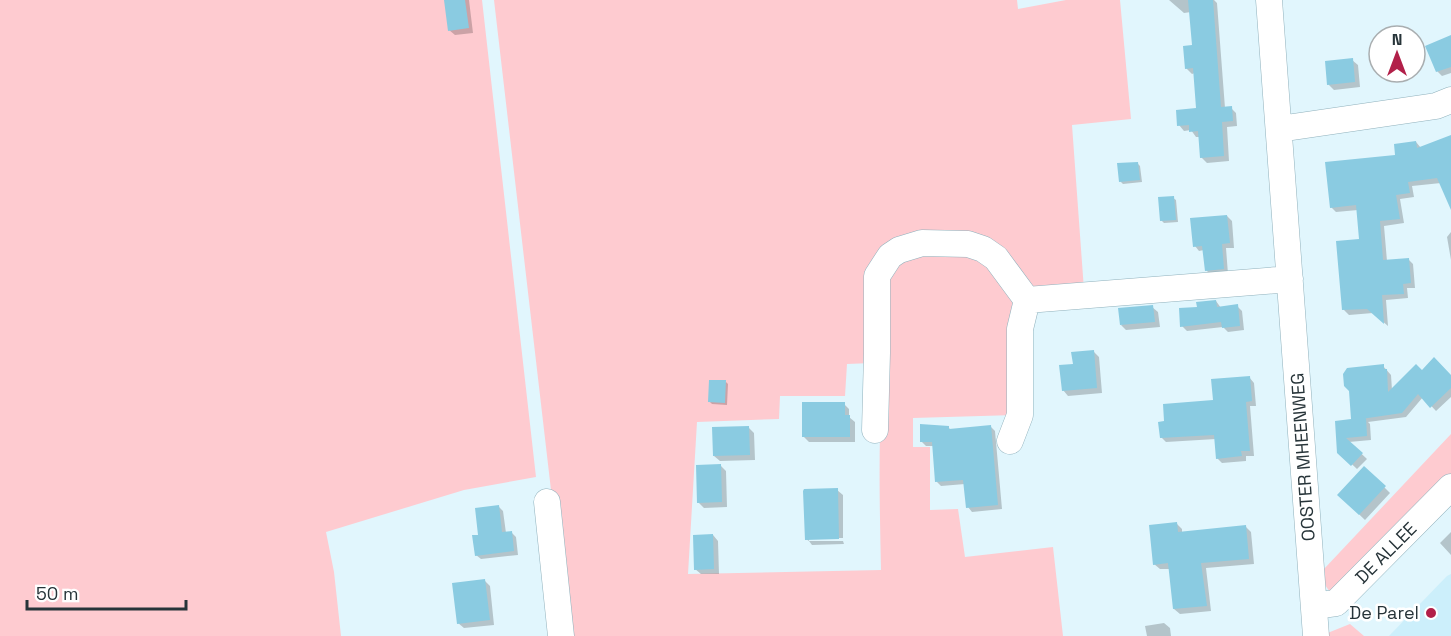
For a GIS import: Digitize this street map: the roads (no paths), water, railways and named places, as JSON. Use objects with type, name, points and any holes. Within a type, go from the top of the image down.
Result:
[{"type":"street","name":"OOSTER MHEENWEG","points":[[1269,0],[1316,636]]},
{"type":"street","points":[[1279,129],[1436,106],[1451,100]]},
{"type":"street","points":[[875,430],[878,353],[877,276],[883,263],[890,256],[922,243],[968,244],[983,249],[996,258],[1027,300]]},
{"type":"street","points":[[1027,300],[1290,279]]},
{"type":"street","points":[[1010,441],[1020,415],[1020,328],[1027,300]]},
{"type":"street","name":"DE ALLEE","points":[[1314,606],[1336,603],[1451,487]]},
{"type":"street","points":[[547,502],[561,636]]},
{"type":"place","name":"De Parel","points":[[1431,613]]}]
